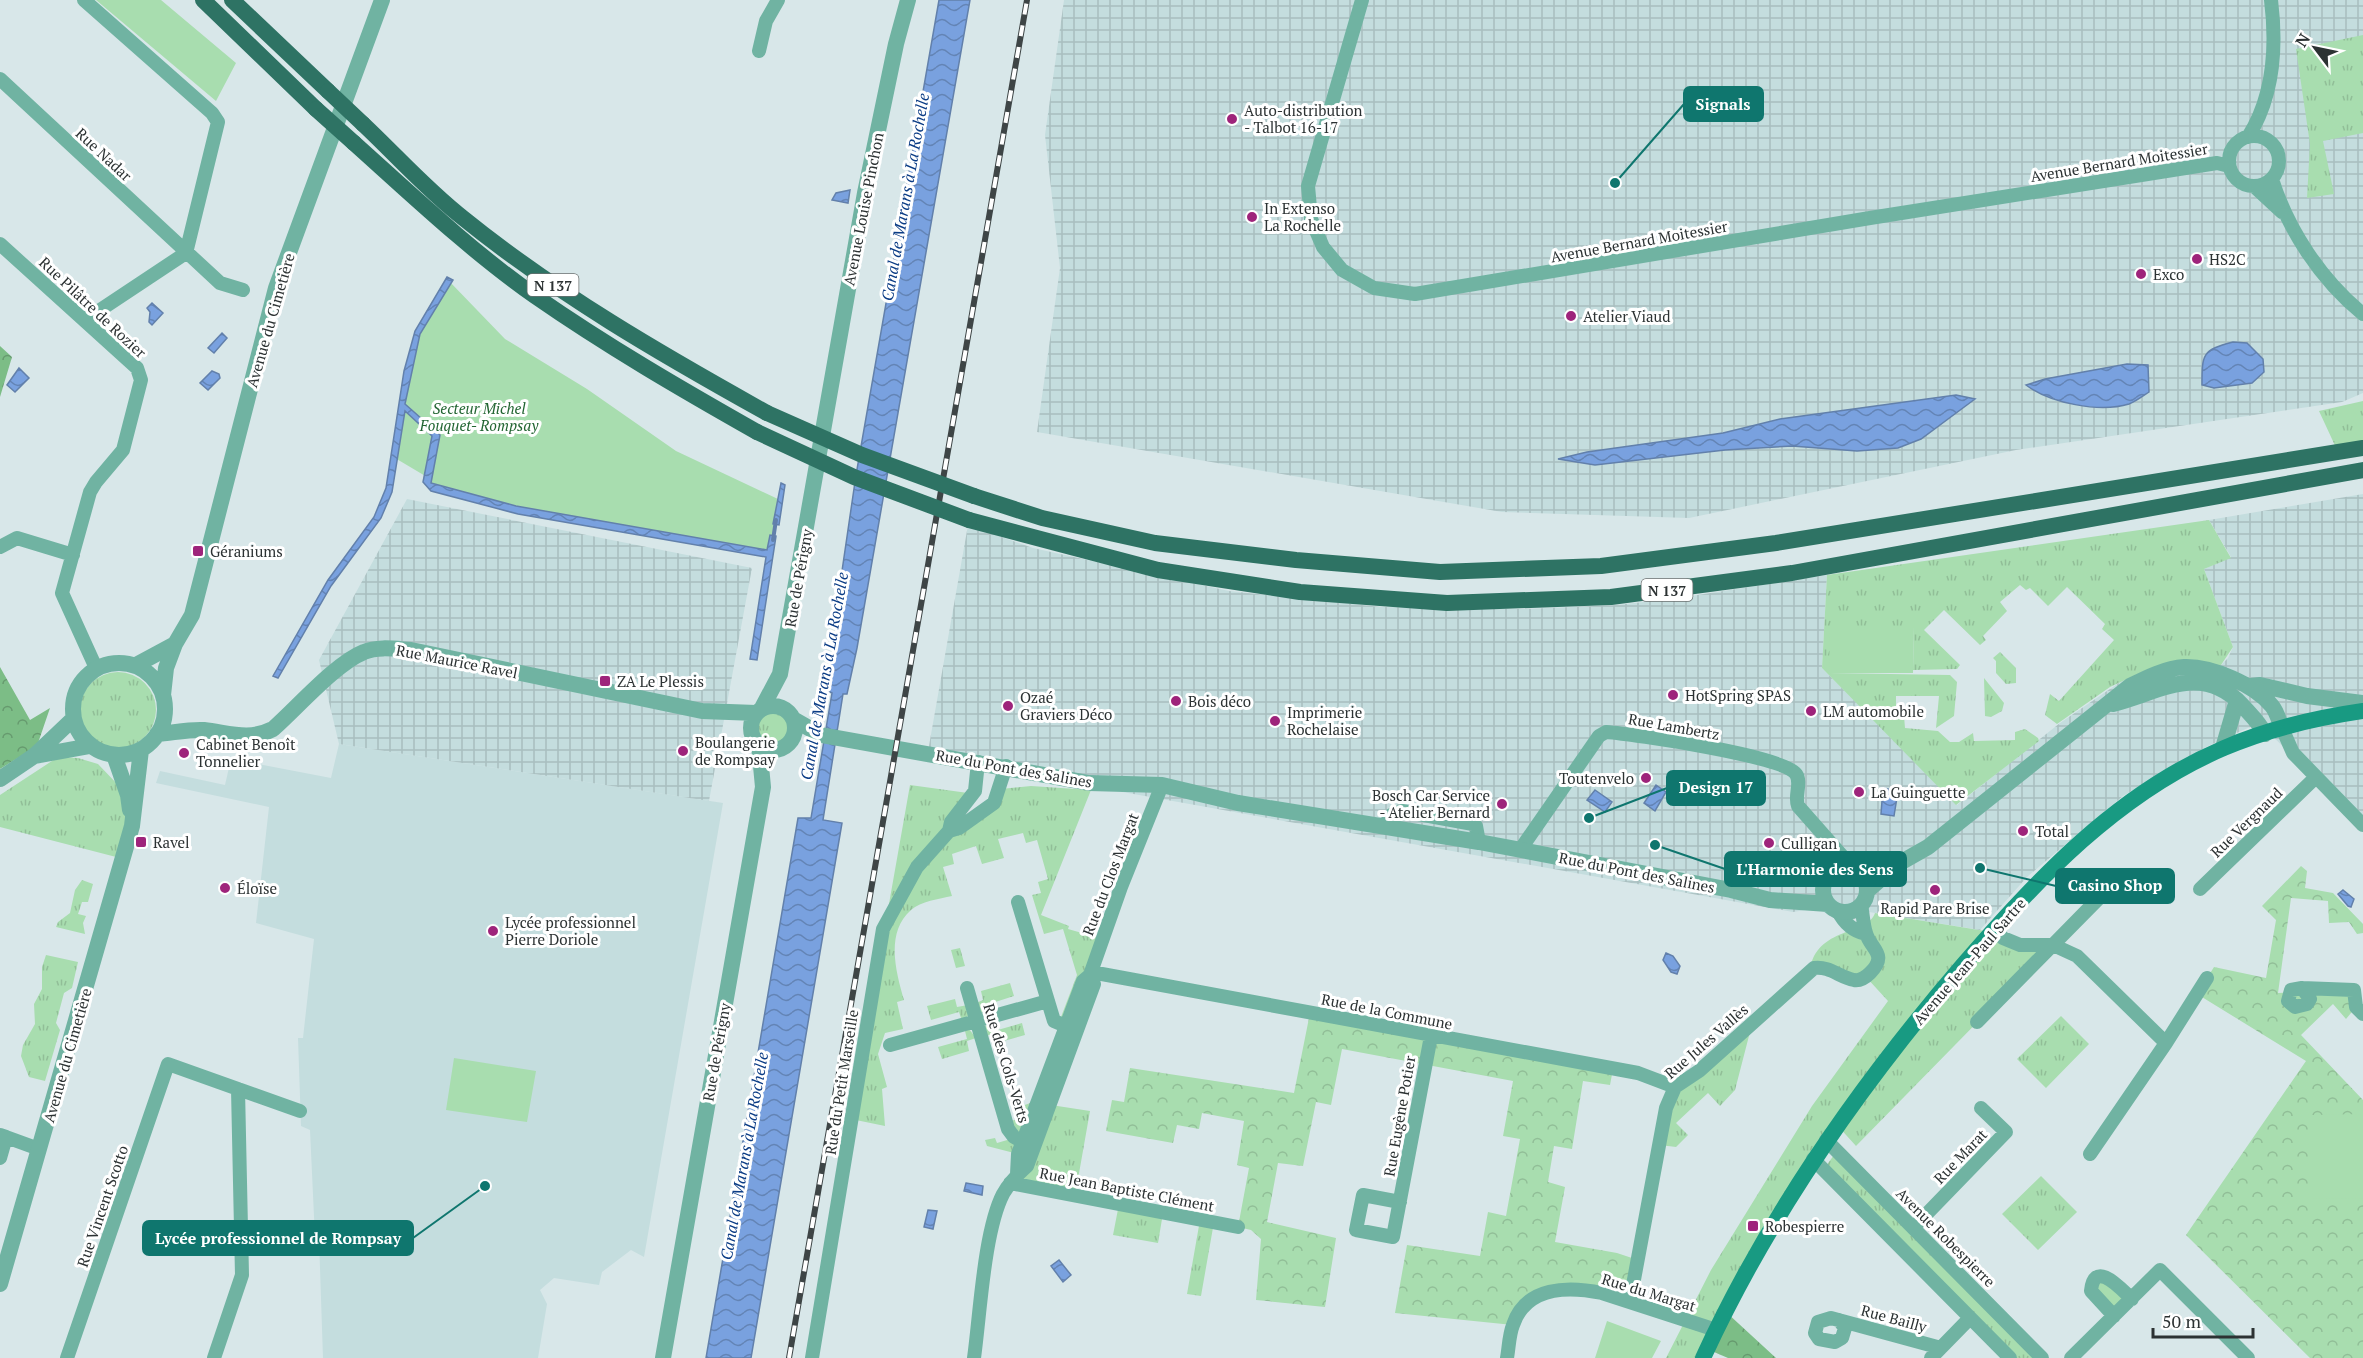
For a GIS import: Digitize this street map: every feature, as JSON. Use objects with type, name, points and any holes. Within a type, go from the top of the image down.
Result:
[{"type":"highway","name":"N 137","points":[[203,0],[316,109],[448,228],[534,295],[639,365],[757,432],[854,477],[969,520],[1158,570],[1300,592],[1447,603],[1611,597],[1814,569],[2363,470]]},
{"type":"highway","name":"N 137","points":[[232,0],[461,217],[545,279],[651,349],[767,413],[862,455],[1042,518],[1155,543],[1296,560],[1440,572],[1601,566],[1776,543],[2363,448]]},
{"type":"highway","points":[[2338,452],[2363,442]]},
{"type":"main road","name":"Avenue Jean-Paul Sartre","points":[[1703,1358],[1716,1330],[1826,1140],[1926,1009],[1994,929],[2095,828],[2163,780],[2223,748],[2311,719],[2363,711]]},
{"type":"street","points":[[84,0],[212,113],[218,122],[186,253],[85,320]]},
{"type":"street","name":"Avenue du Cimetière","points":[[164,704],[166,668],[175,644],[188,626],[199,596],[276,288],[382,0]]},
{"type":"street","points":[[759,51],[766,21],[778,0]]},
{"type":"street","name":"Avenue Louise Pinchon","points":[[815,482],[865,193],[896,44],[908,0]]},
{"type":"street","name":"Avenue Bernard Moitessier","points":[[1362,0],[1308,186],[1311,219],[1323,247],[1342,270],[1374,288],[1415,294],[1936,207],[2217,164],[2229,166]]},
{"type":"street","points":[[2248,137],[2262,114],[2274,62],[2271,0]]},
{"type":"street","name":"Rue Nadar","points":[[0,79],[220,283],[243,291]]},
{"type":"street","points":[[2262,114],[2269,142]]},
{"type":"street","points":[[2255,187],[2272,179],[2279,164],[2275,148],[2269,142],[2255,136],[2248,137],[2235,145],[2229,159],[2229,166],[2241,183],[2255,187],[2284,213],[2339,295],[2363,314]]},
{"type":"street","points":[[2272,179],[2284,213]]},
{"type":"street","name":"Rue Pilâtre de Rozier","points":[[0,244],[137,368],[141,380],[123,450],[90,492],[62,593],[96,668]]},
{"type":"street","name":"Rue de Périgny","points":[[759,710],[780,674],[815,482]]},
{"type":"street","points":[[0,548],[17,538],[73,555]]},
{"type":"street","name":"Avenue du Cimetière","points":[[136,665],[175,644]]},
{"type":"street","name":"Rue Maurice Ravel","points":[[158,734],[203,730],[236,736],[258,736],[273,729],[347,662],[364,651],[387,648],[411,650],[702,711],[759,710]]},
{"type":"street","points":[[111,663],[136,665],[158,683],[164,704],[158,734],[141,750],[128,754],[114,755],[90,746],[79,734],[73,719],[72,703],[77,688],[86,675],[96,668],[111,663]]},
{"type":"street","name":"Rue de Périgny","points":[[780,674],[788,714]]},
{"type":"street","name":"Rue du Pont des Salines","points":[[791,740],[821,735],[1006,766],[1089,783],[1162,785],[1238,803],[1479,842],[1770,900],[1796,901],[1850,911],[1898,864],[1928,847],[2109,705],[2188,681],[2250,686],[2363,703]]},
{"type":"street","name":"Rue du Pont des Salines","points":[[2224,683],[2265,734]]},
{"type":"street","name":"Rue du Pont des Salines","points":[[2250,686],[2274,708],[2282,728]]},
{"type":"street","points":[[2223,748],[2237,700]]},
{"type":"street","name":"Rue Maurice Ravel","points":[[164,704],[203,730]]},
{"type":"street","points":[[769,706],[788,714],[794,734],[786,745],[772,750],[755,739],[751,726],[759,710],[769,706]]},
{"type":"street","name":"Rue Maurice Ravel","points":[[702,711],[755,739]]},
{"type":"street","name":"Rue du Pont des Salines","points":[[788,714],[821,735]]},
{"type":"street","points":[[0,779],[34,756],[73,719]]},
{"type":"street","points":[[2282,728],[2293,753],[2363,825]]},
{"type":"street","name":"Rue Lambertz","points":[[1520,850],[1599,736],[1606,732],[1760,758],[1785,765],[1796,774],[1798,779],[1796,800],[1798,806],[1853,871]]},
{"type":"street","name":"Rue de Périgny","points":[[663,1358],[763,787],[755,739]]},
{"type":"street","points":[[34,756],[90,746]]},
{"type":"street","name":"Avenue du Cimetière","points":[[0,1284],[132,826],[141,750]]},
{"type":"street","name":"Avenue du Cimetière","points":[[114,755],[128,795],[132,826]]},
{"type":"street","name":"Rue du Petit Marseille","points":[[812,1358],[883,929],[891,910],[917,867],[949,831],[951,822],[975,791],[978,762]]},
{"type":"street","name":"Rue du Petit Marseille","points":[[949,831],[959,828],[994,802],[1006,766]]},
{"type":"street","name":"Rue Vergnaud","points":[[2200,889],[2315,778]]},
{"type":"street","name":"Rue du Clos Margat","points":[[974,1358],[991,1234],[1002,1195],[1013,1179],[1027,1166],[1072,1029],[1083,981],[1091,974],[1121,887],[1162,785]]},
{"type":"street","points":[[1831,843],[1827,880],[1833,908],[1842,920],[1857,932],[1866,934]]},
{"type":"street","name":"Rue du Pont des Salines","points":[[1796,901],[1827,880],[1853,871],[1898,864]]},
{"type":"street","points":[[1853,871],[1864,898]]},
{"type":"street","points":[[1977,1022],[2103,894]]},
{"type":"street","name":"Rue Jules Vallès","points":[[1630,1302],[1667,1104],[1675,1087],[1699,1071],[1810,970],[1825,968],[1854,980],[1866,977],[1873,970],[1878,956],[1877,950],[1866,934],[1864,898]]},
{"type":"street","points":[[1018,902],[1054,1021],[1072,1029]]},
{"type":"street","points":[[1994,929],[2003,938],[2019,945],[2053,945],[2077,956],[2166,1043]]},
{"type":"street","name":"Rue de la Commune","points":[[1091,974],[1638,1073],[1675,1087]]},
{"type":"street","points":[[2090,1154],[2166,1043],[2207,978]]},
{"type":"street","name":"Rue des Cols-Verts","points":[[967,988],[1008,1129],[1014,1137],[1023,1142]]},
{"type":"street","points":[[2302,988],[2354,990],[2356,1007],[2363,1014]]},
{"type":"street","points":[[891,1045],[1048,1001]]},
{"type":"street","name":"Rue du Clos Margat","points":[[1013,1179],[1023,1142],[1072,1029]]},
{"type":"street","name":"Rue Eugène Potier","points":[[1400,1202],[1431,1036]]},
{"type":"street","name":"Rue Vincent Scotto","points":[[67,1358],[168,1064],[238,1089]]},
{"type":"street","points":[[214,1358],[242,1275],[238,1089],[300,1111]]},
{"type":"street","name":"Rue Marat","points":[[1913,1228],[2006,1132],[1981,1107]]},
{"type":"street","points":[[0,1158],[3,1136],[39,1149]]},
{"type":"street","name":"Avenue Robespierre","points":[[1826,1140],[2042,1358]]},
{"type":"street","points":[[1813,1159],[2010,1358]]},
{"type":"street","name":"Rue Jean Baptiste Clément","points":[[1013,1179],[1238,1227]]},
{"type":"street","points":[[2072,1358],[2160,1270],[2248,1358]]},
{"type":"street","points":[[2114,1316],[2091,1291],[2092,1284],[2097,1278],[2104,1276],[2112,1279],[2132,1299]]},
{"type":"street","name":"Rue du Margat","points":[[1507,1358],[1513,1325],[1522,1307],[1547,1291],[1583,1290],[1630,1302],[1716,1330]]},
{"type":"street","points":[[1930,1358],[1970,1318]]},
{"type":"street","name":"Rue Bailly","points":[[1839,1320],[1941,1348]]},
{"type":"street","points":[[2228,1358],[2238,1348]]},
{"type":"shaded area","points":[[1064,0],[2363,0],[2363,393],[2342,402],[2016,450],[1689,518],[1502,512],[1037,432],[1060,268],[1045,135]]},
{"type":"shaded area","points":[[2363,494],[2363,825],[2259,723],[2206,747],[2123,796],[2027,877],[1980,930],[1869,912],[1844,924],[1817,908],[1793,912],[927,757],[968,525],[1033,548],[1229,591],[1381,607],[1521,609],[1617,605],[1827,575],[1822,668],[1957,805],[2060,723],[2129,676],[2144,671],[2221,665],[2228,658],[2233,647],[2204,569],[2231,557],[2209,520]]},
{"type":"shaded area","name":"ZA Le Plessis","points":[[407,499],[752,568],[709,801],[339,744],[319,660]]},
{"type":"shaded area","points":[[339,744],[723,803],[644,1257],[631,1250],[602,1272],[599,1285],[554,1278],[540,1290],[547,1304],[538,1358],[323,1358],[319,1238],[315,1238],[310,1130],[301,1126],[298,1038],[303,1038],[314,939],[256,923],[269,807],[156,783],[160,771],[225,785],[231,759],[331,778]]},
{"type":"green space","points":[[96,0],[161,0],[236,63],[216,101]]},
{"type":"green space","points":[[2363,35],[2363,133],[2323,141],[2334,194],[2307,198],[2310,144],[2296,49]]},
{"type":"green space","name":"Secteur Michel Fouquet- Rompsay","points":[[449,281],[505,339],[587,389],[676,451],[778,499],[770,553],[514,509],[433,487],[427,477],[395,458],[398,423],[417,332]]},
{"type":"green space","points":[[0,346],[12,357],[0,397]]},
{"type":"green space","points":[[2363,401],[2363,448],[2338,452],[2319,411]]},
{"type":"green space","points":[[2209,520],[2231,558],[2204,569],[2233,647],[2221,665],[2144,671],[2110,687],[2057,724],[2045,715],[2050,694],[2059,701],[2114,640],[2102,629],[2105,624],[2067,587],[2048,606],[2030,588],[2026,590],[2020,585],[2000,602],[2007,611],[1983,636],[1986,640],[1980,645],[1944,610],[1924,630],[1960,665],[1957,669],[1913,670],[1914,627],[1830,673],[1950,675],[1957,682],[1954,716],[1936,728],[1939,696],[1896,696],[1896,715],[1904,716],[1905,728],[1938,731],[1950,742],[1959,742],[1973,733],[1974,741],[2015,740],[2015,732],[2025,729],[2038,738],[2039,741],[1956,805],[1822,668],[1827,575]]},
{"type":"green space","points":[[1830,627],[1914,627],[1913,673],[1829,673]]},
{"type":"green space","points":[[2000,652],[2016,668],[2016,683],[2006,684],[1996,673],[1996,661],[1993,658]]},
{"type":"green space","points":[[0,667],[30,720],[50,708],[37,746],[0,769]]},
{"type":"green space","points":[[118,672],[133,675],[145,683],[153,695],[156,710],[153,725],[145,737],[133,745],[118,748],[103,745],[91,737],[83,725],[80,710],[83,695],[91,683],[103,675]]},
{"type":"green space","points":[[1984,678],[2004,703],[2002,711],[1991,717],[1985,716]]},
{"type":"green space","points":[[772,710],[784,715],[789,727],[784,739],[772,744],[760,739],[755,727],[760,715]]},
{"type":"green space","points":[[58,757],[78,758],[98,764],[120,787],[129,825],[120,858],[0,827],[0,795]]},
{"type":"green space","points":[[910,785],[968,793],[959,828],[1001,789],[1031,786],[1091,790],[1041,915],[1069,926],[1068,929],[1103,939],[1051,1105],[1090,1111],[1075,1196],[1010,1183],[1018,1154],[987,1146],[985,1140],[995,1138],[997,1143],[1014,1138],[1006,1122],[1019,1119],[1016,1108],[1039,1100],[1061,1017],[1077,975],[1063,929],[1044,934],[1032,895],[1041,893],[1038,882],[1048,879],[1037,840],[1026,843],[1023,833],[998,839],[1004,858],[982,864],[976,846],[952,854],[954,864],[943,867],[952,896],[920,904],[903,919],[895,941],[895,953],[904,1000],[897,1002],[903,1029],[885,1033],[878,1054],[887,1087],[882,1089],[885,1126],[851,1119]]},
{"type":"green space","points":[[2301,866],[2307,871],[2305,888],[2333,893],[2363,924],[2363,933],[2357,934],[2349,922],[2329,923],[2328,901],[2291,898],[2278,993],[2354,990],[2356,1007],[2346,1019],[2333,1004],[2301,1035],[2363,1100],[2363,1358],[2310,1358],[2186,1235],[2306,1061],[2197,994],[2214,967],[2266,978],[2276,920],[2262,906]]},
{"type":"green space","points":[[82,880],[93,884],[88,902],[82,902],[78,914],[86,916],[83,923],[85,934],[56,927],[58,922],[70,913],[75,890]]},
{"type":"green space","points":[[1875,913],[1991,932],[2003,938],[2053,945],[1856,1146],[1837,1125],[1703,1358],[1666,1358],[1711,1270],[1812,1106],[1888,1001],[1866,977],[1810,970],[1814,956],[1822,946],[1831,939],[1863,925]]},
{"type":"green space","points":[[960,948],[965,966],[956,968],[951,950]]},
{"type":"green space","points":[[46,955],[78,962],[72,988],[64,993],[56,1023],[60,1030],[45,1081],[29,1077],[21,1056],[23,1045],[35,1024],[34,1004],[42,989],[42,967]]},
{"type":"green space","points":[[1010,983],[1014,996],[986,1005],[989,1014],[981,1012],[976,1003],[983,1000],[981,991]]},
{"type":"green space","points":[[955,999],[957,1007],[968,1005],[968,1016],[962,1021],[959,1012],[931,1020],[927,1006]]},
{"type":"green space","points":[[1310,1013],[1613,1069],[1610,1085],[1583,1081],[1572,1149],[1554,1146],[1548,1182],[1565,1187],[1555,1242],[1617,1253],[1638,1260],[1630,1301],[1547,1291],[1513,1325],[1395,1313],[1407,1245],[1480,1256],[1488,1212],[1506,1216],[1520,1139],[1503,1136],[1513,1081],[1342,1049],[1331,1105],[1316,1102],[1303,1166],[1278,1163],[1267,1222],[1336,1238],[1325,1307],[1256,1300],[1261,1239],[1251,1230],[1238,1227],[1249,1168],[1237,1165],[1244,1121],[1202,1113],[1199,1129],[1177,1125],[1173,1143],[1106,1131],[1112,1100],[1124,1102],[1130,1068],[1294,1093]]},
{"type":"green space","points":[[2061,1016],[2089,1044],[2046,1088],[2017,1059]]},
{"type":"green space","points":[[991,1023],[994,1031],[1022,1023],[1025,1035],[997,1043],[994,1034],[985,1036],[984,1027]]},
{"type":"green space","points":[[969,1029],[976,1038],[967,1041],[969,1051],[942,1059],[938,1047],[967,1039],[965,1031]]},
{"type":"green space","points":[[1750,1032],[1735,1090],[1720,1106],[1708,1093],[1676,1123],[1688,1135],[1676,1147],[1660,1145],[1675,1087]]},
{"type":"green space","points":[[454,1058],[536,1071],[527,1122],[446,1110]]},
{"type":"green space","points":[[2363,1114],[2363,1199],[2312,1198],[2312,1115]]},
{"type":"green space","points":[[1837,1151],[2042,1358],[2010,1358],[1823,1170]]},
{"type":"green space","points":[[2041,1176],[2077,1212],[2038,1250],[2002,1214]]},
{"type":"green space","points":[[1119,1204],[1163,1213],[1158,1243],[1113,1235]]},
{"type":"green space","points":[[1200,1220],[1214,1222],[1201,1296],[1187,1294]]},
{"type":"green space","points":[[2097,1278],[2132,1299],[2114,1316],[2092,1284]]},
{"type":"green space","points":[[1726,1312],[1776,1358],[1728,1358],[1707,1349]]},
{"type":"green space","points":[[1607,1321],[1661,1341],[1652,1358],[1595,1358]]},
{"type":"water","name":"Canal de Marans à La Rochelle","points":[[939,0],[970,0],[857,648],[847,694],[843,694],[823,820],[842,823],[751,1358],[706,1358],[798,818],[811,818],[832,693],[826,690],[839,626],[835,619],[856,475]]},
{"type":"water","points":[[850,190],[848,203],[832,200],[836,193]]},
{"type":"water","points":[[447,277],[453,280],[420,334],[405,404],[440,435],[431,483],[516,506],[767,550],[770,535],[776,536],[757,660],[750,659],[766,557],[518,514],[431,491],[423,482],[432,436],[405,411],[392,492],[381,518],[331,586],[278,678],[273,676],[328,580],[374,517],[386,488],[404,371],[415,331]]},
{"type":"water","points":[[152,303],[163,313],[152,325],[149,322],[150,312],[147,308]]},
{"type":"water","points":[[222,333],[227,338],[214,353],[208,348]]},
{"type":"water","points":[[2233,342],[2247,343],[2263,359],[2264,372],[2252,383],[2214,388],[2202,385],[2202,366],[2206,355],[2215,348]]},
{"type":"water","points":[[2127,364],[2148,365],[2149,392],[2129,404],[2117,407],[2075,405],[2048,397],[2026,385],[2045,379]]},
{"type":"water","points":[[19,368],[29,378],[15,392],[7,385]]},
{"type":"water","points":[[212,371],[219,374],[220,378],[208,390],[200,383]]},
{"type":"water","points":[[1956,395],[1975,399],[1921,439],[1898,448],[1857,451],[1792,446],[1725,450],[1595,465],[1558,459],[1587,452],[1723,433],[1780,419]]},
{"type":"water","points":[[781,483],[785,485],[779,525],[773,524]]},
{"type":"water","points":[[1656,785],[1666,792],[1655,811],[1644,803]]},
{"type":"water","points":[[1883,788],[1898,791],[1894,816],[1881,814]]},
{"type":"water","points":[[1595,790],[1612,802],[1605,812],[1587,800]]},
{"type":"water","points":[[2343,890],[2354,899],[2351,907],[2338,894]]},
{"type":"water","points":[[1666,953],[1673,956],[1680,966],[1677,974],[1671,972],[1663,960]]},
{"type":"water","points":[[966,1183],[983,1186],[982,1195],[964,1191]]},
{"type":"water","points":[[928,1210],[937,1211],[933,1229],[924,1227]]},
{"type":"water","points":[[1059,1260],[1071,1275],[1063,1282],[1051,1266]]},
{"type":"waterway","points":[[773,540],[776,520]]},
{"type":"railway","points":[[789,1358],[1027,0]]},
{"type":"place","name":"Auto-distribution - Talbot 16-17","points":[[1232,119]]},
{"type":"place","name":"Signals","points":[[1615,183]]},
{"type":"place","name":"In Extenso La Rochelle","points":[[1252,217]]},
{"type":"place","name":"HS2C","points":[[2197,259]]},
{"type":"place","name":"Exco","points":[[2141,274]]},
{"type":"place","name":"Atelier Viaud","points":[[1571,316]]},
{"type":"place","name":"Géraniums","points":[[198,551]]},
{"type":"place","name":"ZA Le Plessis","points":[[605,681]]},
{"type":"place","name":"HotSpring SPAS","points":[[1673,695]]},
{"type":"place","name":"Bois déco","points":[[1176,701]]},
{"type":"place","name":"Ozaé Graviers Déco","points":[[1008,706]]},
{"type":"place","name":"LM automobile","points":[[1811,711]]},
{"type":"place","name":"Imprimerie Rochelaise","points":[[1275,721]]},
{"type":"place","name":"Boulangerie de Rompsay","points":[[683,751]]},
{"type":"place","name":"Cabinet Benoît Tonnelier","points":[[184,753]]},
{"type":"place","name":"Toutenvelo","points":[[1646,778]]},
{"type":"place","name":"La Guinguette","points":[[1859,792]]},
{"type":"place","name":"Bosch Car Service - Atelier Bernard","points":[[1502,804]]},
{"type":"place","name":"Design 17","points":[[1589,818]]},
{"type":"place","name":"Total","points":[[2023,831]]},
{"type":"place","name":"Ravel","points":[[141,842]]},
{"type":"place","name":"Culligan","points":[[1769,843]]},
{"type":"place","name":"L'Harmonie des Sens","points":[[1655,845]]},
{"type":"place","name":"Casino Shop","points":[[1980,868]]},
{"type":"place","name":"Éloïse","points":[[225,888]]},
{"type":"place","name":"Rapid Pare Brise","points":[[1935,890]]},
{"type":"place","name":"Lycée professionnel Pierre Doriole","points":[[493,931]]},
{"type":"place","name":"Lycée professionnel de Rompsay","points":[[485,1186]]},
{"type":"place","name":"Robespierre","points":[[1753,1226]]}]
